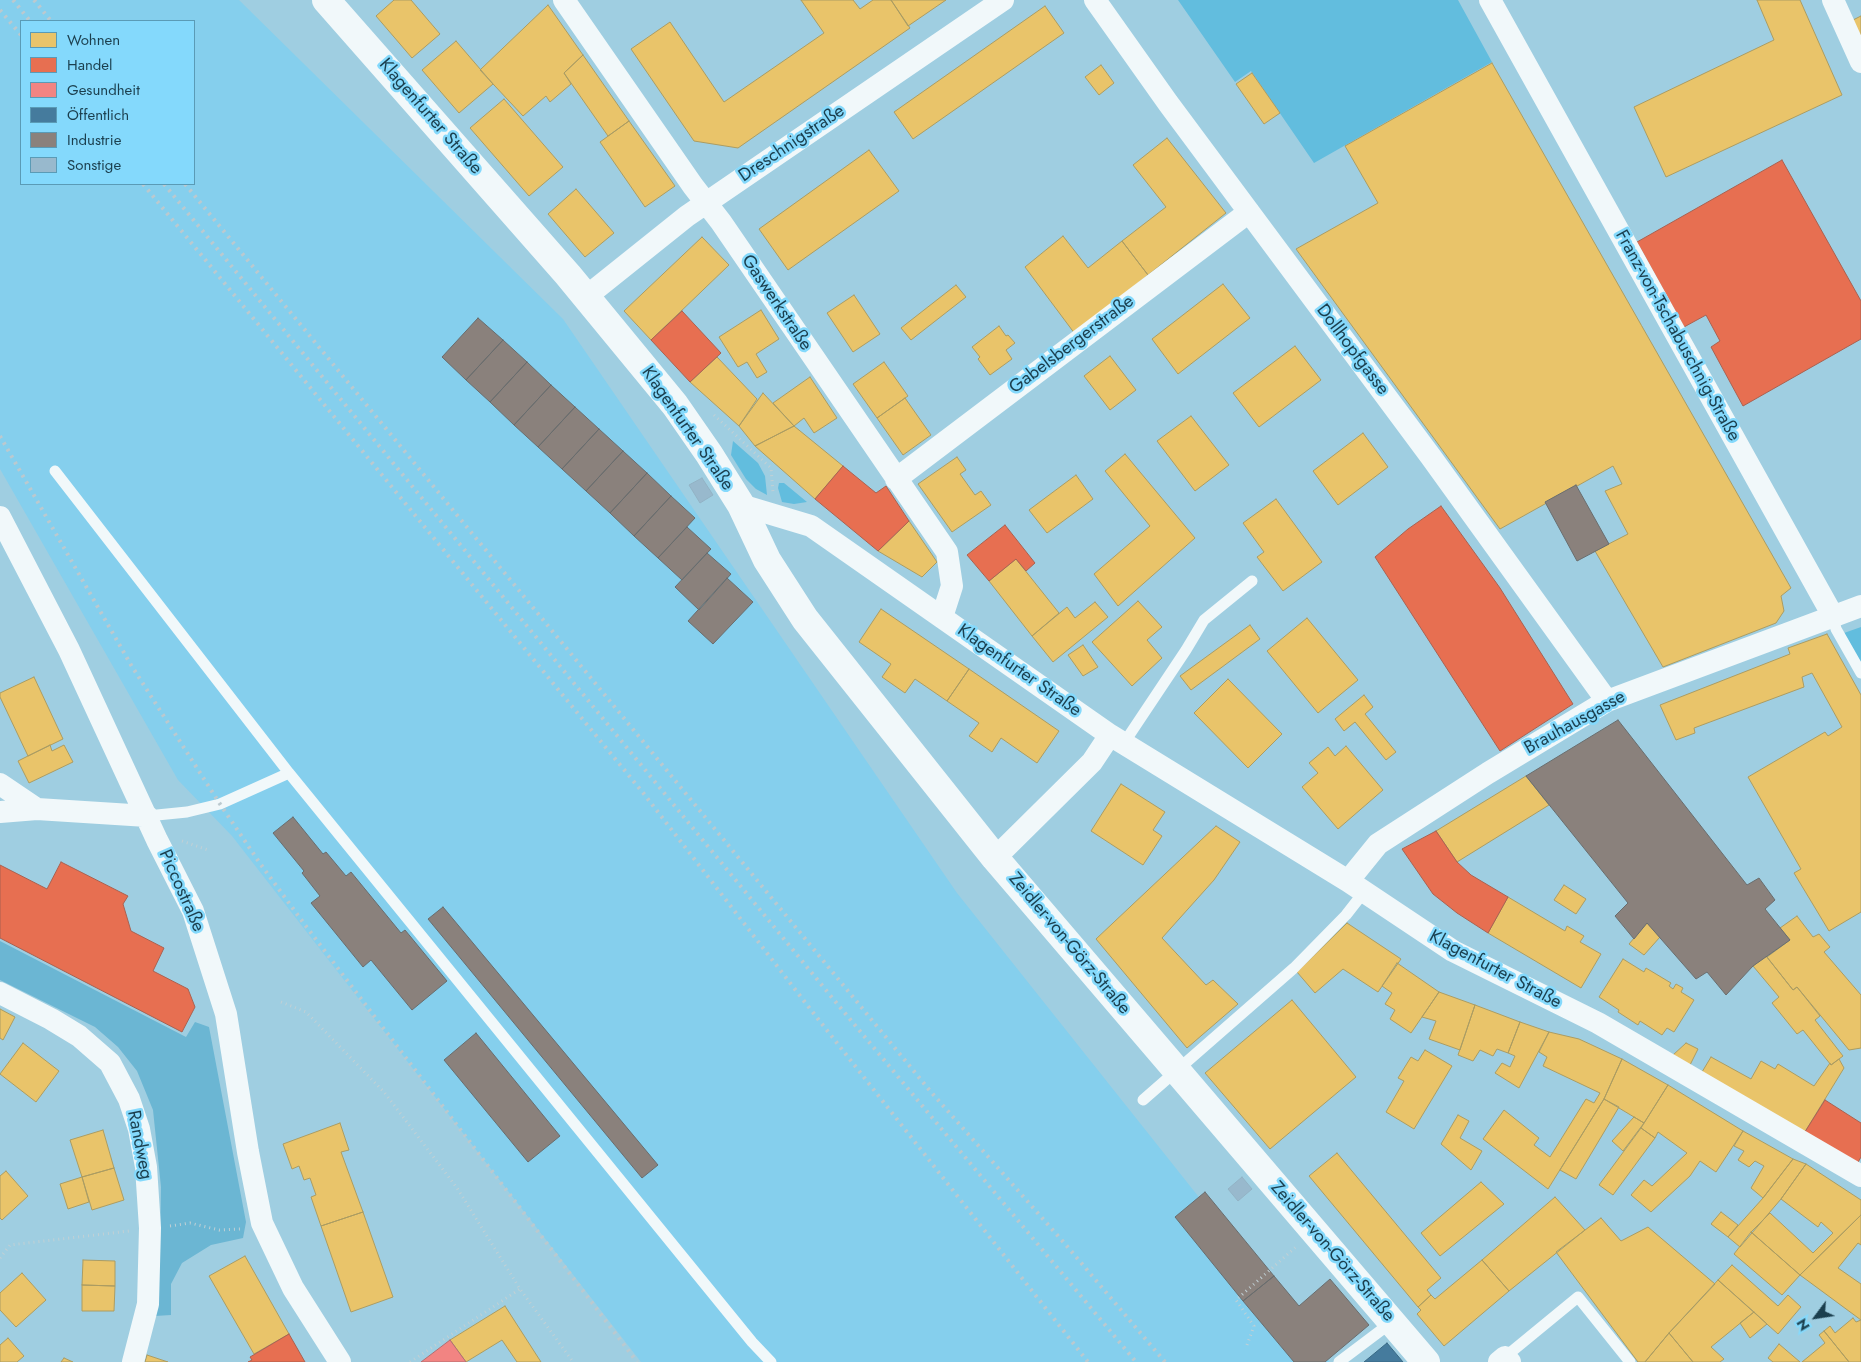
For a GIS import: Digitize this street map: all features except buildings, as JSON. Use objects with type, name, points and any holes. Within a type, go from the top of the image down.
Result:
[{"type":"street","name":"Klagenfurter Straße","points":[[326,0],[587,296],[675,405],[709,454],[740,505],[811,526],[1117,739],[1356,887],[1452,951],[1598,1023],[1861,1176]]},
{"type":"street","name":"Gaswerkstraße","points":[[564,0],[721,222],[947,552],[952,586],[942,617]]},
{"type":"street","name":"Dreschnigstraße","points":[[587,296],[687,216],[1003,0]]},
{"type":"street","name":"Dollhopfgasse","points":[[1095,0],[1168,104],[1431,457],[1607,701]]},
{"type":"street","name":"Franz-von-Tschabuschnig-Straße","points":[[1490,0],[1833,616]]},
{"type":"street","points":[[1833,0],[1861,62]]},
{"type":"street","name":"Gabelsbergerstraße","points":[[896,479],[1248,212]]},
{"type":"street","name":"Zeidler-von-Görz-Straße","points":[[740,505],[767,560],[805,619],[995,858],[1426,1362]]},
{"type":"street","name":"Piccostraße","points":[[0,517],[70,650],[157,840],[193,911],[226,1014],[248,1152],[262,1222],[293,1288],[340,1362]]},
{"type":"street","name":"Brauhausgasse","points":[[1356,887],[1378,844],[1488,773],[1607,701],[1861,606]]},
{"type":"street","points":[[995,858],[1117,739]]},
{"type":"street","points":[[0,784],[37,809]]},
{"type":"street","points":[[0,812],[37,809],[147,816]]},
{"type":"street","name":"Randweg","points":[[0,993],[51,1019],[79,1036],[110,1063],[129,1099],[139,1129],[146,1167],[150,1228],[148,1304],[133,1362]]},
{"type":"lane","points":[[55,471],[289,773],[752,1342],[771,1362]]},
{"type":"lane","points":[[1117,739],[1186,650],[1204,620],[1252,580]]},
{"type":"lane","name":"Franz-von-Tschabuschnig-Straße","points":[[1833,616],[1836,629],[1861,673]]},
{"type":"lane","points":[[147,816],[187,812],[220,804],[289,773]]},
{"type":"lane","points":[[1143,1100],[1294,968],[1346,915],[1356,887]]},
{"type":"lane","points":[[1505,1360],[1578,1297],[1630,1362]]},
{"type":"lane","points":[[1339,1362],[1392,1322]]},
{"type":"path","points":[[179,840],[208,850]]},
{"type":"path","points":[[282,1002],[306,1012],[384,1092],[457,1188],[520,1289],[573,1362]]},
{"type":"path","points":[[0,1258],[10,1245],[190,1223],[219,1230],[243,1228]]},
{"type":"path","points":[[1248,1345],[1254,1326],[1236,1300],[1303,1241]]},
{"type":"path","points":[[410,1362],[520,1289]]},
{"type":"shaded area","points":[[0,0],[239,0],[563,319],[957,893],[1330,1362],[641,1362],[232,836],[178,780],[0,469]]},
{"type":"shaded area","points":[[1178,0],[1458,0],[1492,62],[1314,163],[1251,71],[1235,82]]},
{"type":"shaded area","points":[[733,441],[758,463],[765,476],[767,495],[756,489],[746,479],[731,455]]},
{"type":"shaded area","points":[[779,483],[784,483],[807,502],[794,504],[782,502],[778,488]]},
{"type":"shaded area","points":[[1861,627],[1861,663],[1844,633]]},
{"type":"shaded area","points":[[0,941],[186,1037],[195,1022],[209,1027],[246,1222],[243,1238],[211,1245],[182,1263],[171,1284],[171,1315],[155,1316],[160,1253],[161,1187],[153,1110],[137,1071],[118,1047],[95,1027],[0,980]]},
{"type":"railway","points":[[13,0],[29,20]]},
{"type":"railway","points":[[34,0],[50,20]]},
{"type":"railway","points":[[0,10],[20,34]]},
{"type":"railway","points":[[144,185],[644,794],[1088,1362]]},
{"type":"railway","points":[[165,185],[839,1006],[1136,1362]]},
{"type":"railway","points":[[186,185],[931,1092],[1066,1245],[1165,1362]]},
{"type":"railway","points":[[0,436],[131,665],[259,862],[637,1362]]}]
